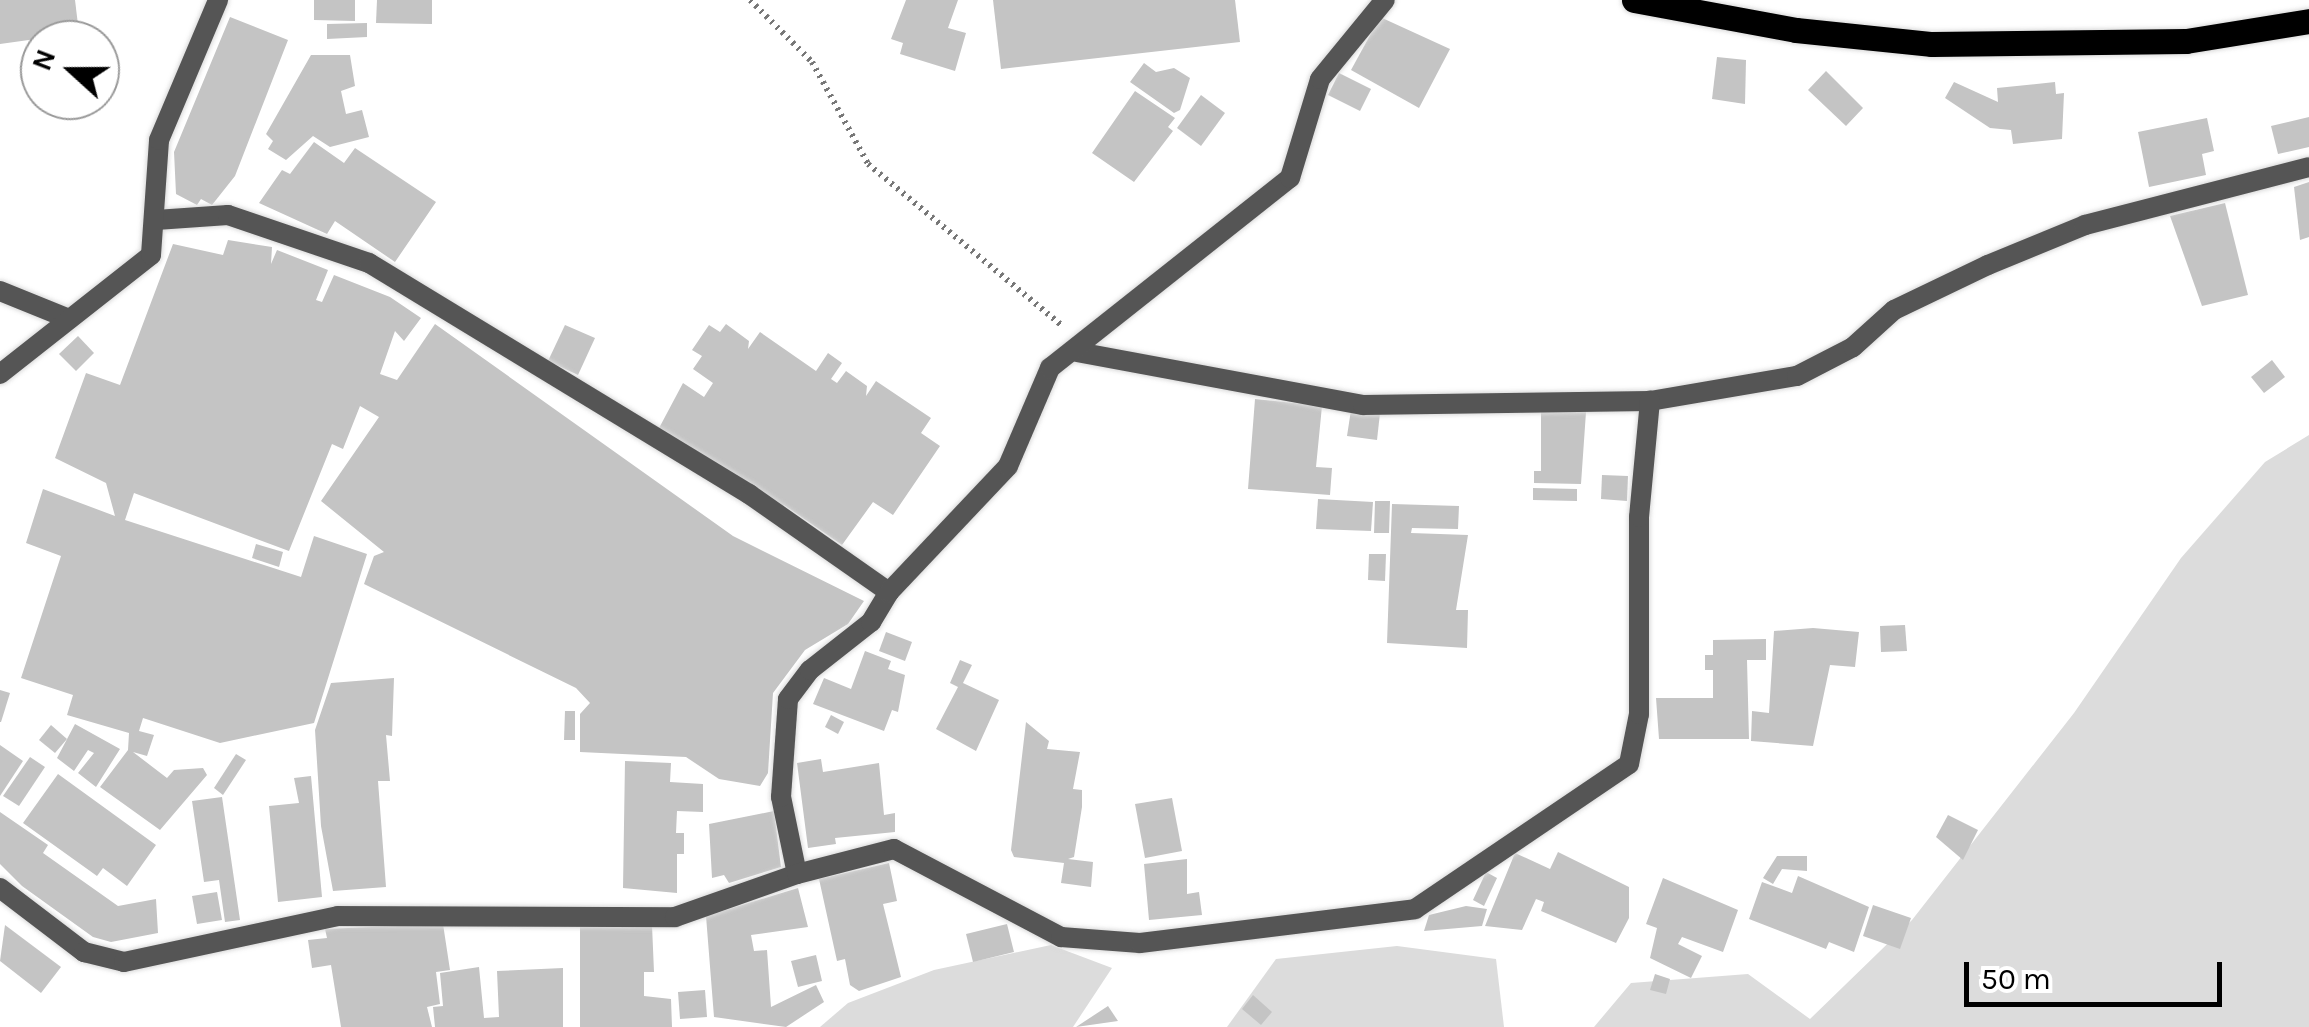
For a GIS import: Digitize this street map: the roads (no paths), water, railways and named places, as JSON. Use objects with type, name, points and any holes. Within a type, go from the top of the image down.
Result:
[{"type":"main road","points":[[1634,0],[1796,30],[1932,44],[2186,41],[2309,21]]},
{"type":"street","points":[[0,374],[151,255],[159,140],[218,0]]},
{"type":"street","points":[[796,874],[781,797],[788,698],[810,670],[871,622],[889,592],[1008,466],[1050,368],[1077,352],[1290,178],[1320,79],[1385,0]]},
{"type":"street","points":[[1077,352],[1363,404],[1650,402],[1797,376],[1854,348],[1894,310],[1988,264],[2086,225],[2309,166]]},
{"type":"street","points":[[156,220],[228,215],[369,263],[748,494],[889,592]]},
{"type":"street","points":[[0,291],[69,319]]},
{"type":"street","points":[[0,888],[84,952],[124,962],[338,916],[675,917],[796,874],[894,849],[1061,937],[1140,943],[1415,910],[1629,764],[1639,714],[1639,517],[1650,402]]}]
